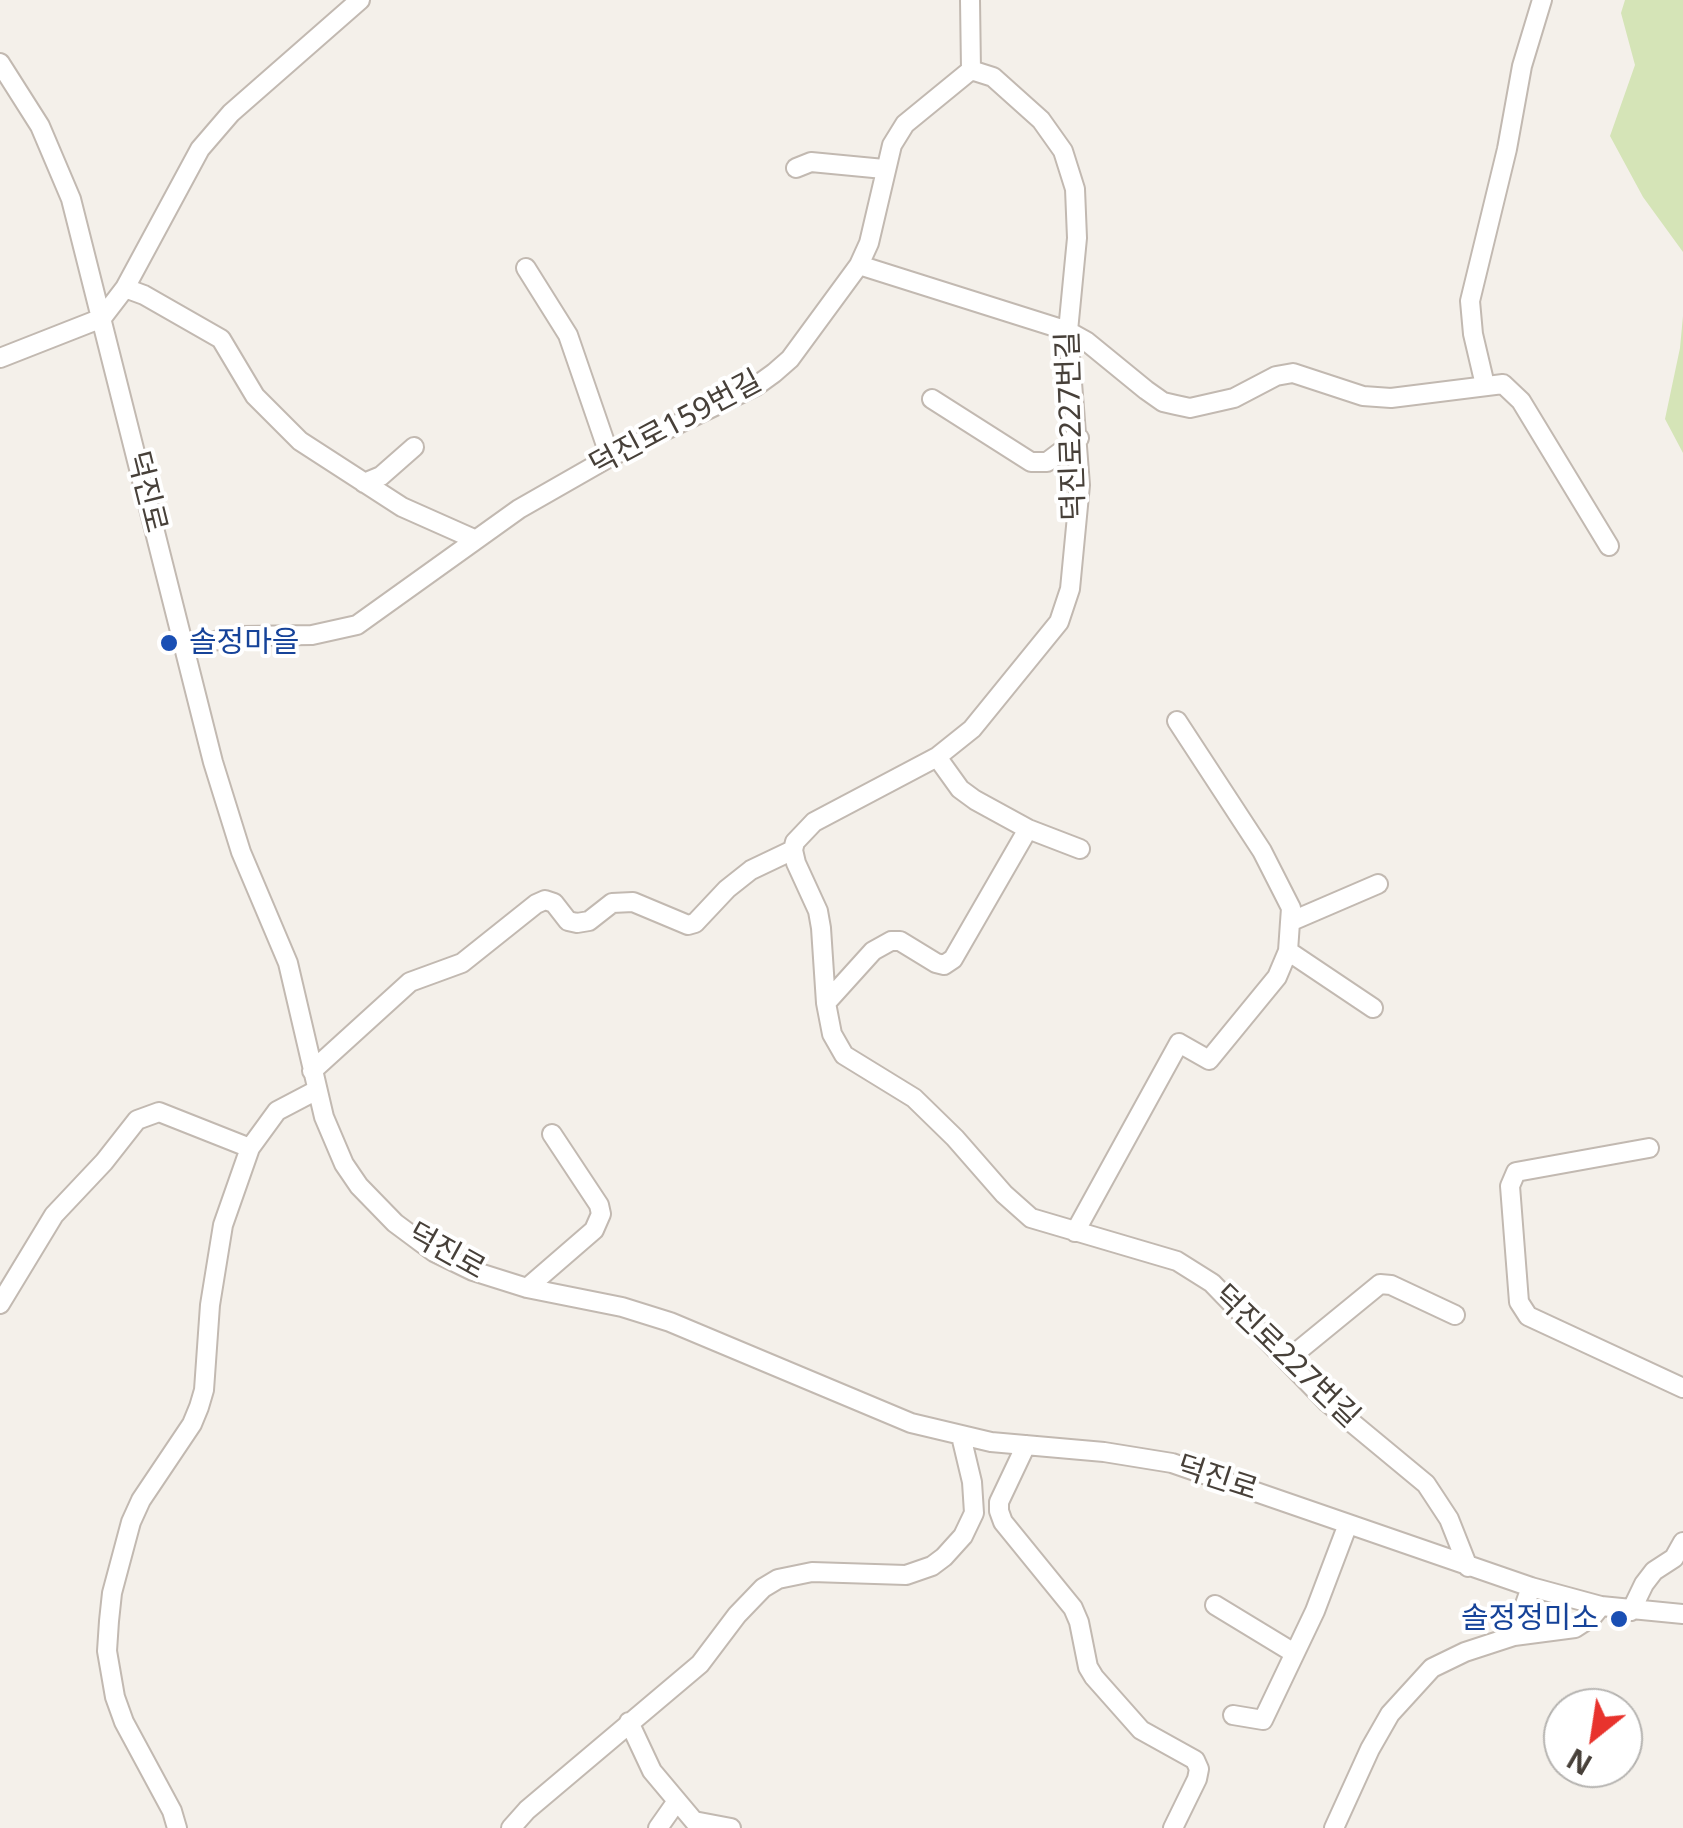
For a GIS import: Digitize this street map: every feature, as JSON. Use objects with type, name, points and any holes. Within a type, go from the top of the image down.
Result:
[{"type":"street","points":[[0,358],[102,318],[125,288],[200,149],[230,112],[360,0]]},
{"type":"street","points":[[970,0],[971,70]]},
{"type":"street","points":[[1485,385],[1470,314],[1473,284],[1522,66],[1542,0]]},
{"type":"street","name":"덕진로","points":[[0,63],[54,151],[71,199],[228,813],[288,963],[316,1090],[344,1164],[386,1215],[452,1263],[527,1288],[608,1304],[670,1322],[874,1409],[961,1436],[1172,1463],[1532,1587],[1601,1606],[1683,1614]]},
{"type":"street","name":"덕진로159번길","points":[[185,646],[242,636],[312,636],[357,626],[474,538],[610,457],[765,380],[790,359],[859,265],[875,221],[892,145],[905,124],[971,70]]},
{"type":"street","name":"덕진로227번길","points":[[971,70],[992,77],[1026,104],[1064,151],[1070,168],[1077,238],[1068,330],[1080,484],[1066,607],[972,729],[938,757],[814,822],[804,830],[793,850],[800,877],[818,912],[832,1034],[844,1055],[914,1098],[1020,1210],[1045,1224],[1157,1254],[1195,1270],[1227,1297],[1347,1420],[1426,1484],[1449,1519],[1468,1567]]},
{"type":"street","points":[[796,168],[812,162],[830,162],[884,170]]},
{"type":"street","points":[[859,265],[1068,330],[1163,402],[1190,408],[1234,398],[1276,376],[1293,373],[1363,396],[1391,398],[1503,384],[1521,400],[1610,546]]},
{"type":"street","points":[[526,268],[568,335],[610,457]]},
{"type":"street","points":[[125,288],[221,339],[255,396],[300,441],[402,507],[474,538]]},
{"type":"street","points":[[932,399],[1031,462],[1046,462],[1079,438]]},
{"type":"street","points":[[364,483],[381,476],[414,447]]},
{"type":"street","points":[[1074,1232],[1180,1042],[1209,1060],[1277,977],[1288,951],[1291,908],[1262,851],[1177,721]]},
{"type":"street","points":[[938,757],[960,789],[1028,829],[1080,849]]},
{"type":"street","points":[[826,1003],[873,951],[891,941],[900,941],[936,963],[953,960],[1028,829]]},
{"type":"street","points":[[312,1071],[410,982],[462,963],[544,900],[554,903],[568,921],[578,924],[612,902],[633,902],[688,926],[752,870],[793,850]]},
{"type":"street","points":[[1292,922],[1378,884]]},
{"type":"street","points":[[1288,951],[1373,1008]]},
{"type":"street","points":[[177,1828],[115,1697],[107,1651],[112,1593],[141,1500],[192,1424],[199,1407],[223,1225],[250,1148],[277,1111],[316,1090]]},
{"type":"street","points":[[0,1304],[54,1215],[137,1120],[159,1112],[250,1148]]},
{"type":"street","points":[[527,1288],[594,1230],[601,1214],[600,1205],[552,1134]]},
{"type":"street","points":[[1649,1148],[1516,1172],[1510,1186],[1520,1302],[1528,1316],[1683,1388]]},
{"type":"street","points":[[1287,1360],[1380,1284],[1391,1285],[1455,1315]]},
{"type":"street","points":[[511,1828],[527,1810],[700,1664],[750,1600],[778,1578],[834,1570],[906,1574],[932,1566],[944,1557],[963,1536],[974,1513],[972,1482],[961,1436]]},
{"type":"street","points":[[1026,1445],[999,1502],[1003,1522],[1072,1608],[1094,1678],[1141,1730],[1195,1760],[1197,1779],[1172,1828]]},
{"type":"street","points":[[1233,1716],[1263,1720],[1315,1612],[1348,1524]]},
{"type":"street","points":[[1631,1611],[1644,1584],[1674,1558],[1683,1542]]},
{"type":"street","points":[[1514,1636],[1532,1587]]},
{"type":"street","points":[[1215,1605],[1294,1653]]},
{"type":"street","points":[[1334,1828],[1390,1714],[1432,1668],[1514,1636],[1575,1628],[1601,1606]]},
{"type":"street","points":[[629,1722],[652,1771],[694,1821],[732,1828]]},
{"type":"street","points":[[658,1828],[676,1801]]},
{"type":"green space","points":[[1625,0],[1683,0],[1683,252],[1643,197],[1610,136],[1635,65],[1621,13]]},
{"type":"green space","points":[[1683,316],[1683,453],[1665,419]]},
{"type":"place","name":"솔정마을","points":[[169,643]]},
{"type":"place","name":"솔정정미소","points":[[1619,1619]]}]
